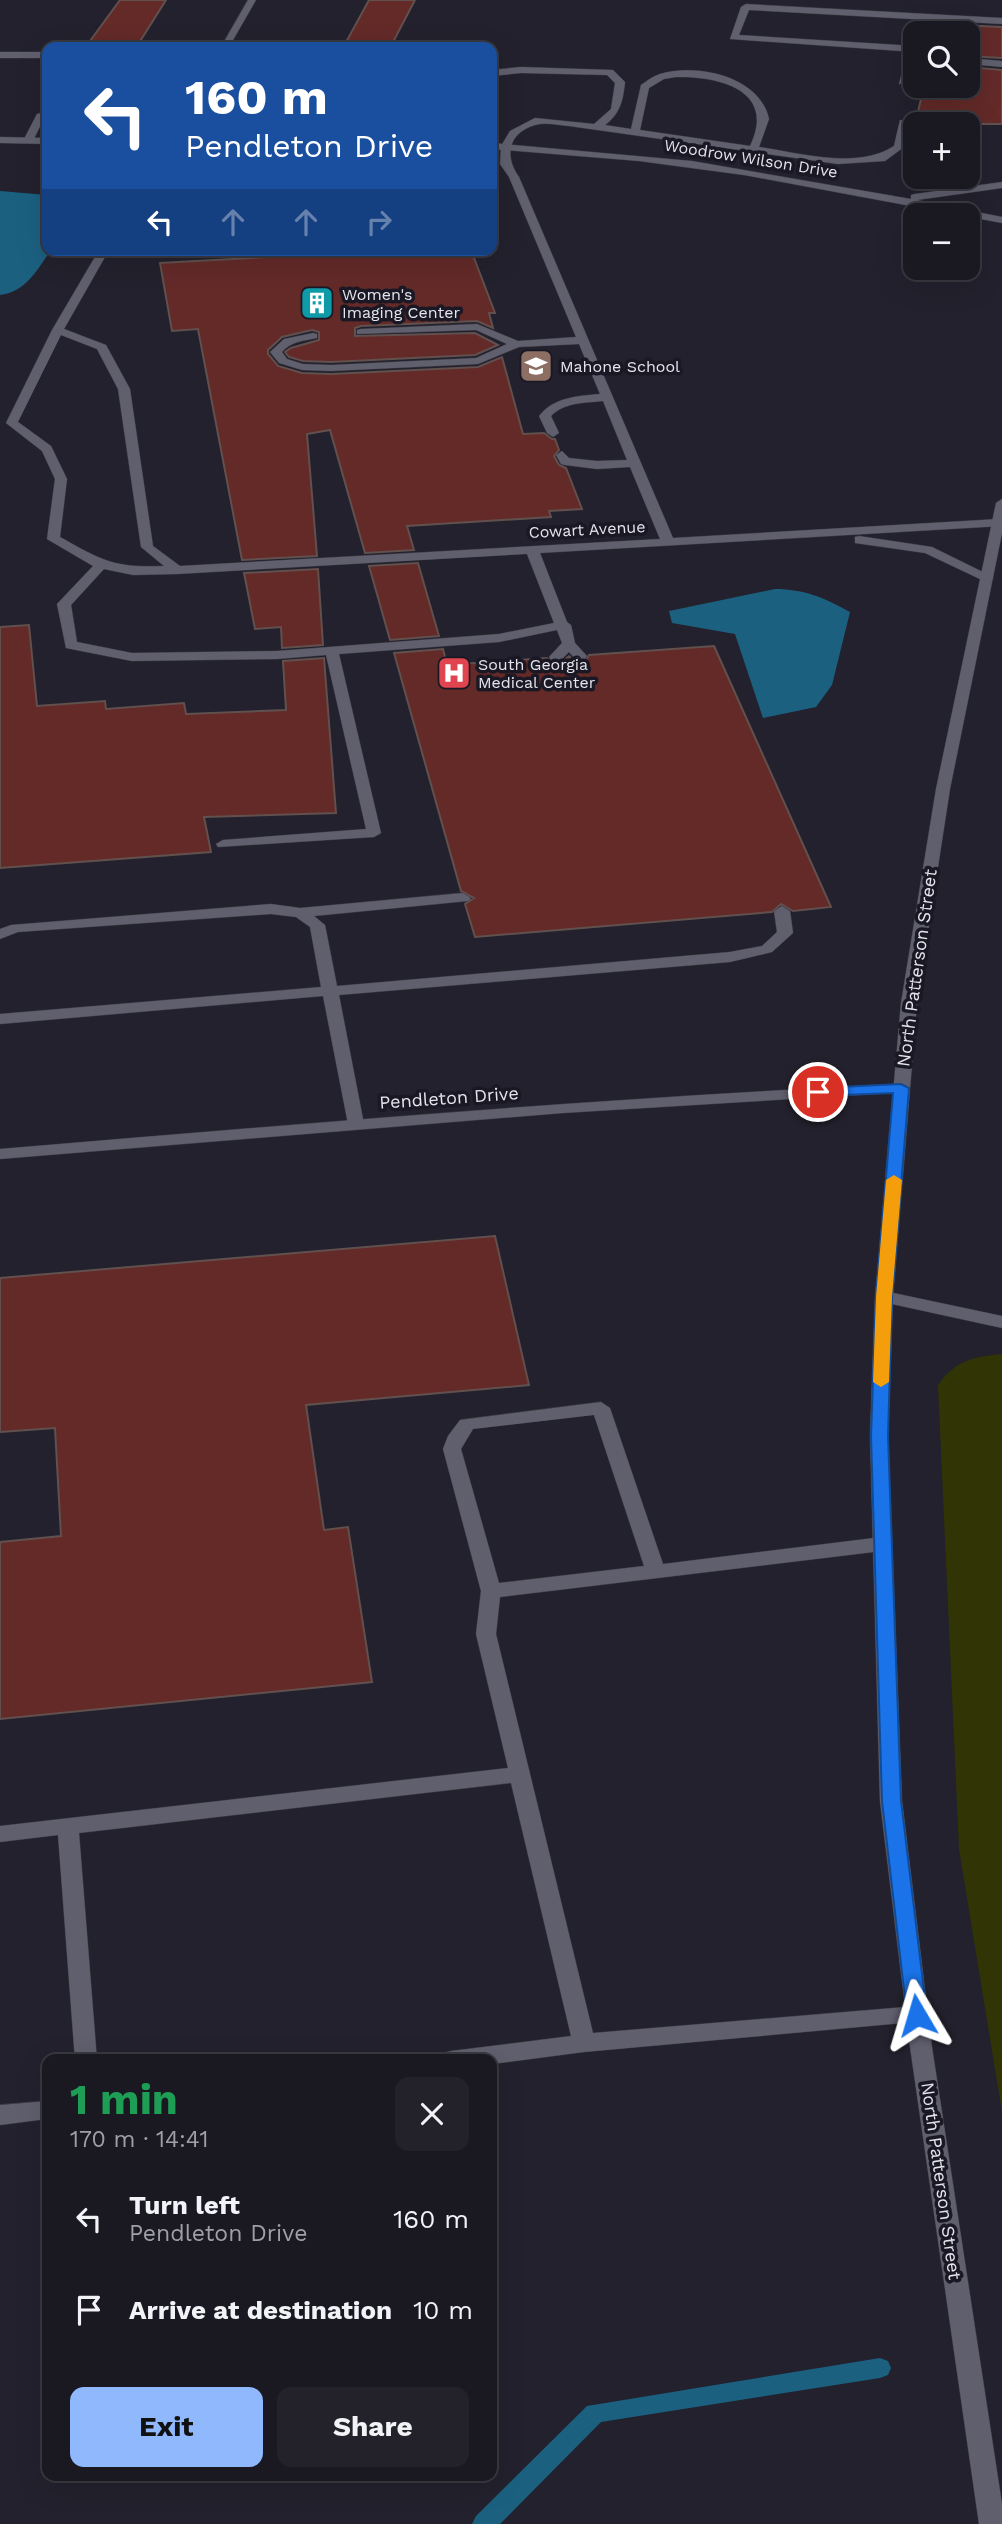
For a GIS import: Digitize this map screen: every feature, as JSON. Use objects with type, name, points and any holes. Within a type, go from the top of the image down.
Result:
[{"type":"main road","points":[[228,42],[252,0]]},
{"type":"main road","points":[[903,48],[808,37],[733,37],[747,7],[1002,21]]},
{"type":"main road","points":[[814,21],[817,11]]},
{"type":"main road","points":[[980,53],[1002,54]]},
{"type":"main road","points":[[0,55],[42,55]]},
{"type":"main road","points":[[980,62],[1002,64]]},
{"type":"main road","points":[[497,72],[520,70],[610,72],[620,82],[618,104],[611,118],[595,127]]},
{"type":"main road","points":[[635,133],[644,87],[661,76],[692,74],[736,84],[755,99],[764,115],[761,134],[752,150]]},
{"type":"main road","points":[[28,141],[42,116]]},
{"type":"main road","points":[[668,542],[514,177],[505,164],[506,146],[513,133],[534,121],[838,161],[881,159],[899,147],[903,121]]},
{"type":"main road","points":[[0,140],[42,141]]},
{"type":"main road","name":"Woodrow Wilson Drive","points":[[497,146],[632,156],[820,183],[1002,220]]},
{"type":"main road","points":[[895,198],[971,191],[1002,184]]},
{"type":"main road","points":[[101,256],[58,330],[12,423],[47,449],[61,480],[53,539],[101,565],[64,604],[71,645],[132,657],[277,655],[499,639],[564,625]]},
{"type":"main road","points":[[361,332],[477,327],[517,344]]},
{"type":"main road","points":[[58,330],[102,347],[124,390],[147,547],[177,570]]},
{"type":"main road","points":[[313,336],[290,340],[282,344],[276,352],[282,361],[302,367],[349,376],[396,377]]},
{"type":"main road","points":[[302,367],[478,361],[517,344],[583,340]]},
{"type":"main road","points":[[450,373],[476,369],[493,355]]},
{"type":"main road","points":[[553,433],[545,416],[549,410],[565,403],[607,397]]},
{"type":"main road","points":[[562,455],[565,461],[579,463],[635,463]]},
{"type":"main road","name":"North Patterson Street","points":[[992,2524],[917,2015],[891,1801],[879,1436],[884,1297],[909,1003],[943,789],[1002,503]]},
{"type":"main road","name":"Cowart Avenue","points":[[101,565],[133,570],[177,570],[999,523]]},
{"type":"main road","points":[[796,535],[929,550],[987,578]]},
{"type":"main road","points":[[532,550],[564,625],[569,644],[580,656]]},
{"type":"main road","points":[[556,657],[569,644]]},
{"type":"main road","points":[[223,844],[374,833],[332,651]]},
{"type":"main road","points":[[0,933],[16,928],[271,909],[300,913],[463,898]]},
{"type":"main road","points":[[0,1019],[730,957],[767,949],[785,933],[782,911]]},
{"type":"main road","points":[[300,913],[317,925],[356,1124]]},
{"type":"main road","name":"Pendleton Drive","points":[[0,1154],[356,1124],[790,1093],[901,1088]]},
{"type":"main road","points":[[884,1297],[1002,1322]]},
{"type":"main road","points":[[584,2043],[486,1634],[491,1591],[452,1449],[457,1436],[467,1424],[601,1408],[655,1570]]},
{"type":"main road","points":[[491,1591],[882,1544]]},
{"type":"main road","points":[[0,1834],[520,1774]]},
{"type":"main road","points":[[68,1826],[86,2054]]},
{"type":"main road","points":[[497,2054],[584,2043],[917,2015]]},
{"type":"main road","points":[[0,2115],[42,2111]]},
{"type":"green space","points":[[1002,1354],[1002,2112],[959,1849],[938,1385],[952,1370],[966,1361]]},
{"type":"water","points":[[0,191],[42,195],[42,256],[47,256],[24,285],[0,295]]},
{"type":"water","points":[[775,589],[814,595],[850,612],[832,685],[816,707],[763,718],[735,634],[672,623],[669,611]]},
{"type":"building","points":[[120,0],[166,0],[140,42],[90,41]]},
{"type":"building","points":[[369,0],[415,0],[393,42],[346,42]]},
{"type":"building","points":[[980,26],[1002,27],[1002,58],[980,57]]},
{"type":"building","points":[[980,68],[1002,70],[1002,124],[980,124],[980,112],[918,112],[921,98],[980,98]]},
{"type":"building","points":[[287,256],[473,256],[495,313],[489,313],[493,328],[477,321],[361,326],[355,328],[355,336],[475,333],[498,345],[475,355],[331,362],[303,361],[289,357],[285,352],[291,348],[319,340],[319,332],[312,330],[282,337],[268,350],[268,354],[278,366],[302,373],[331,374],[478,367],[502,357],[523,434],[544,433],[555,439],[559,450],[554,456],[559,465],[566,468],[582,509],[549,511],[551,517],[407,526],[414,550],[365,553],[330,430],[307,434],[317,556],[242,560],[198,329],[172,331],[160,263]]},
{"type":"building","points":[[418,563],[439,636],[390,640],[369,566]]},
{"type":"building","points":[[318,569],[323,645],[282,648],[281,627],[255,629],[244,573]]},
{"type":"building","points":[[29,625],[37,706],[105,701],[106,709],[184,703],[186,714],[286,710],[283,661],[324,658],[336,813],[204,817],[211,852],[0,868],[0,627]]},
{"type":"building","points":[[714,646],[831,907],[793,911],[781,904],[772,912],[475,937],[465,904],[474,898],[461,891],[394,653],[443,649],[447,665],[547,658],[551,663],[561,663],[569,656],[575,662],[585,662],[589,655]]},
{"type":"building","points":[[495,1236],[529,1385],[306,1405],[324,1530],[348,1527],[372,1682],[0,1719],[0,1542],[61,1536],[55,1428],[0,1432],[0,1278]]},
{"type":"waterway","points":[[484,2524],[595,2413],[880,2368]]},
{"type":"slow traffic","points":[[881,1382],[884,1297],[894,1180]]},
{"type":"place","name":"Women's Imaging Center","points":[[317,303]]},
{"type":"place","name":"Mahone School","points":[[536,366]]},
{"type":"place","name":"South Georgia Medical Center","points":[[454,673]]},
{"type":"route","points":[[818,1092],[901,1088],[884,1297],[879,1436],[891,1801],[917,2015]]}]
